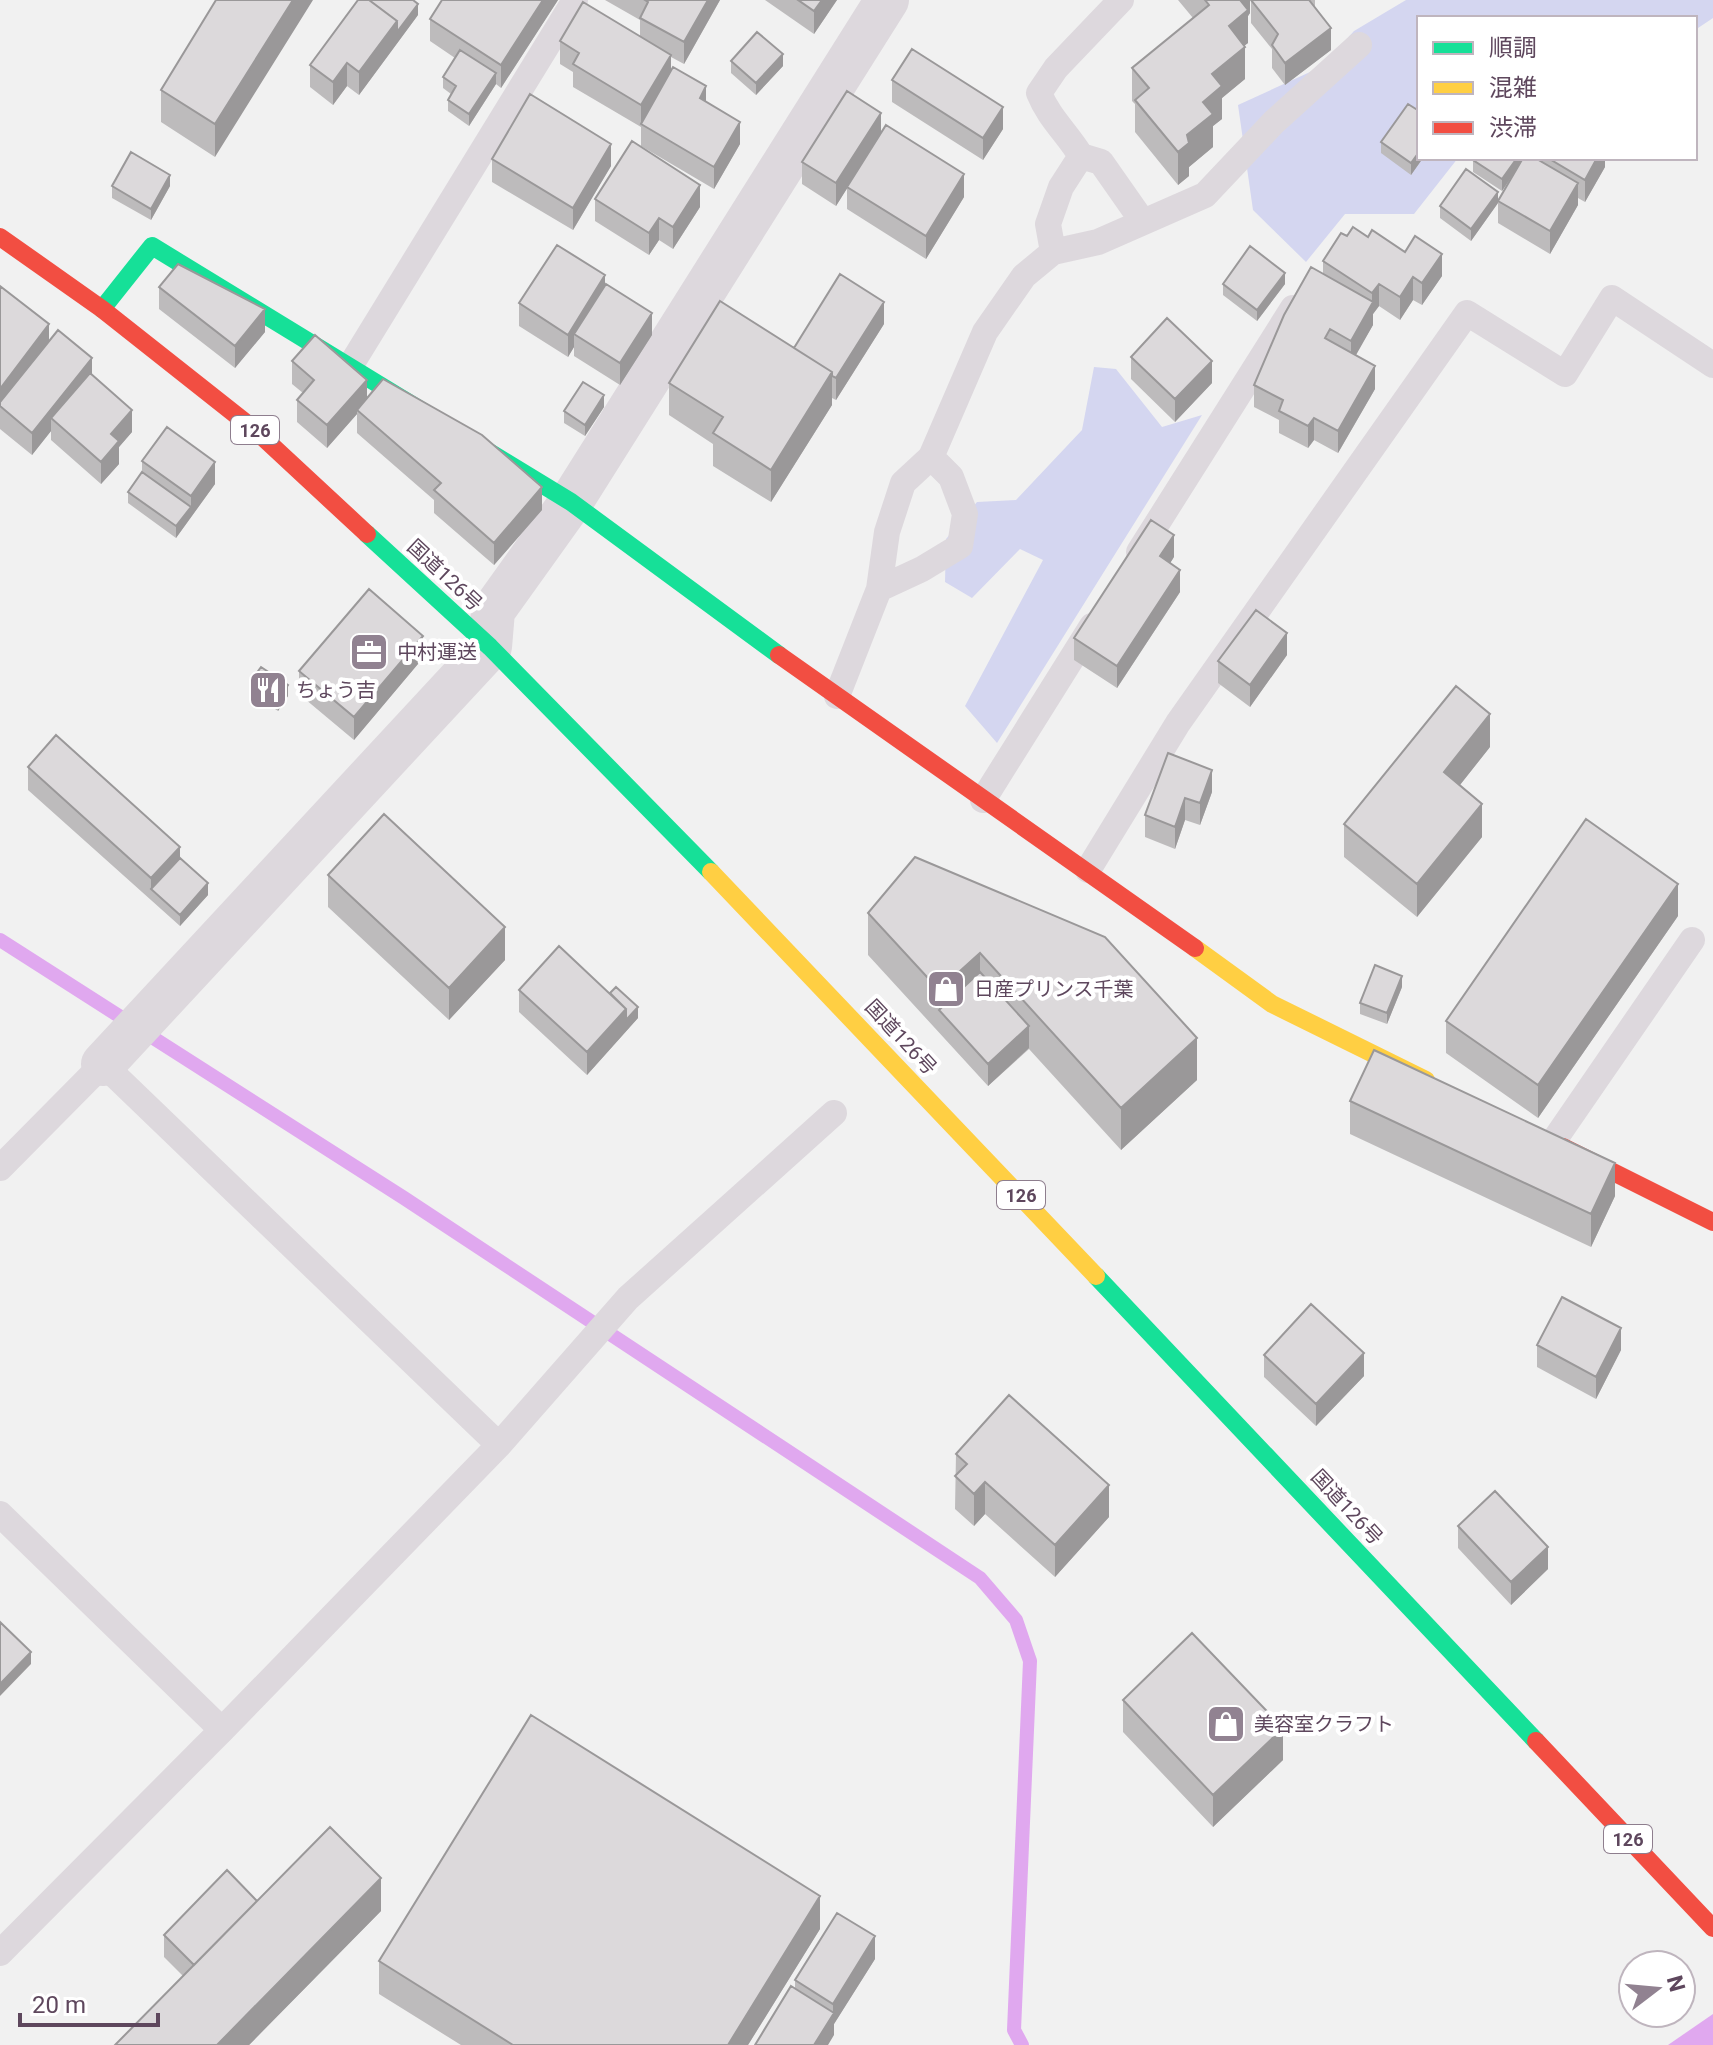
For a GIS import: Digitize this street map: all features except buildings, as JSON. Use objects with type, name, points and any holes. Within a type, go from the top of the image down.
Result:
[{"type":"main road","name":"国道126号","points":[[0,237],[102,309],[255,430],[490,647],[829,993],[1713,1928]]},
{"type":"main road","points":[[102,309],[152,246],[571,502],[837,696],[1088,870],[1272,1004],[1440,1087]]},
{"type":"main road","points":[[1546,1139],[1713,1222]]},
{"type":"street","points":[[103,1064],[490,647],[493,611],[571,502],[887,0]]},
{"type":"lane","points":[[349,368],[575,0]]},
{"type":"lane","points":[[1121,0],[1056,68],[1039,93],[1047,113],[1068,134],[1081,156],[1101,162],[1143,222]]},
{"type":"lane","points":[[837,696],[879,589],[887,532],[903,483],[931,457],[985,332],[1024,276],[1053,252],[1098,242],[1205,195],[1274,122],[1359,45]]},
{"type":"lane","points":[[1053,252],[1048,224],[1061,187],[1081,156]]},
{"type":"lane","points":[[1126,572],[1303,291]]},
{"type":"lane","points":[[1088,870],[1178,723],[1467,313],[1565,374],[1612,298],[1713,365]]},
{"type":"lane","points":[[879,589],[922,569],[960,546],[965,514],[951,477],[931,457]]},
{"type":"lane","points":[[983,800],[1109,599]]},
{"type":"lane","points":[[1546,1139],[1692,940]]},
{"type":"lane","points":[[0,1168],[103,1064],[499,1445]]},
{"type":"lane","points":[[0,1953],[499,1445],[628,1298],[834,1113]]},
{"type":"lane","points":[[0,1514],[222,1730]]},
{"type":"shaded area","points":[[1406,0],[1713,0],[1713,18],[1697,29],[1697,16],[1417,16],[1417,160],[1456,160],[1414,214],[1345,214],[1306,262],[1253,210],[1238,105],[1321,67],[1354,31]]},
{"type":"shaded area","points":[[1094,367],[1116,369],[1162,427],[1202,415],[997,743],[965,706],[1043,560],[1020,549],[972,598],[945,582],[946,539],[977,502],[1016,500],[1082,430]]},
{"type":"shaded area","points":[[1713,2014],[1713,2045],[1668,2045],[1691,2029],[1697,2029],[1697,2025]]},
{"type":"waterway","points":[[0,940],[404,1198],[980,1578],[1016,1620],[1030,1661],[1014,2030],[1022,2045]]},
{"type":"traffic: fast","points":[[102,309],[152,246],[571,502],[779,655]]},
{"type":"traffic: fast","points":[[367,534],[490,647],[711,872]]},
{"type":"traffic: fast","points":[[1096,1276],[1536,1741]]},
{"type":"traffic: slow","points":[[711,872],[1096,1276]]},
{"type":"traffic: slow","points":[[1195,948],[1272,1004],[1426,1080]]},
{"type":"traffic: jam","points":[[0,237],[102,309],[255,430],[367,534]]},
{"type":"traffic: jam","points":[[779,655],[1195,948]]},
{"type":"traffic: jam","points":[[1563,1147],[1713,1222]]},
{"type":"traffic: jam","points":[[1536,1741],[1713,1928]]},
{"type":"place","name":"中村運送","points":[[369,652]]},
{"type":"place","name":"ちょう吉","points":[[268,690]]},
{"type":"place","name":"日産プリンス千葉","points":[[946,989]]},
{"type":"place","name":"美容室クラフト","points":[[1226,1724]]}]
